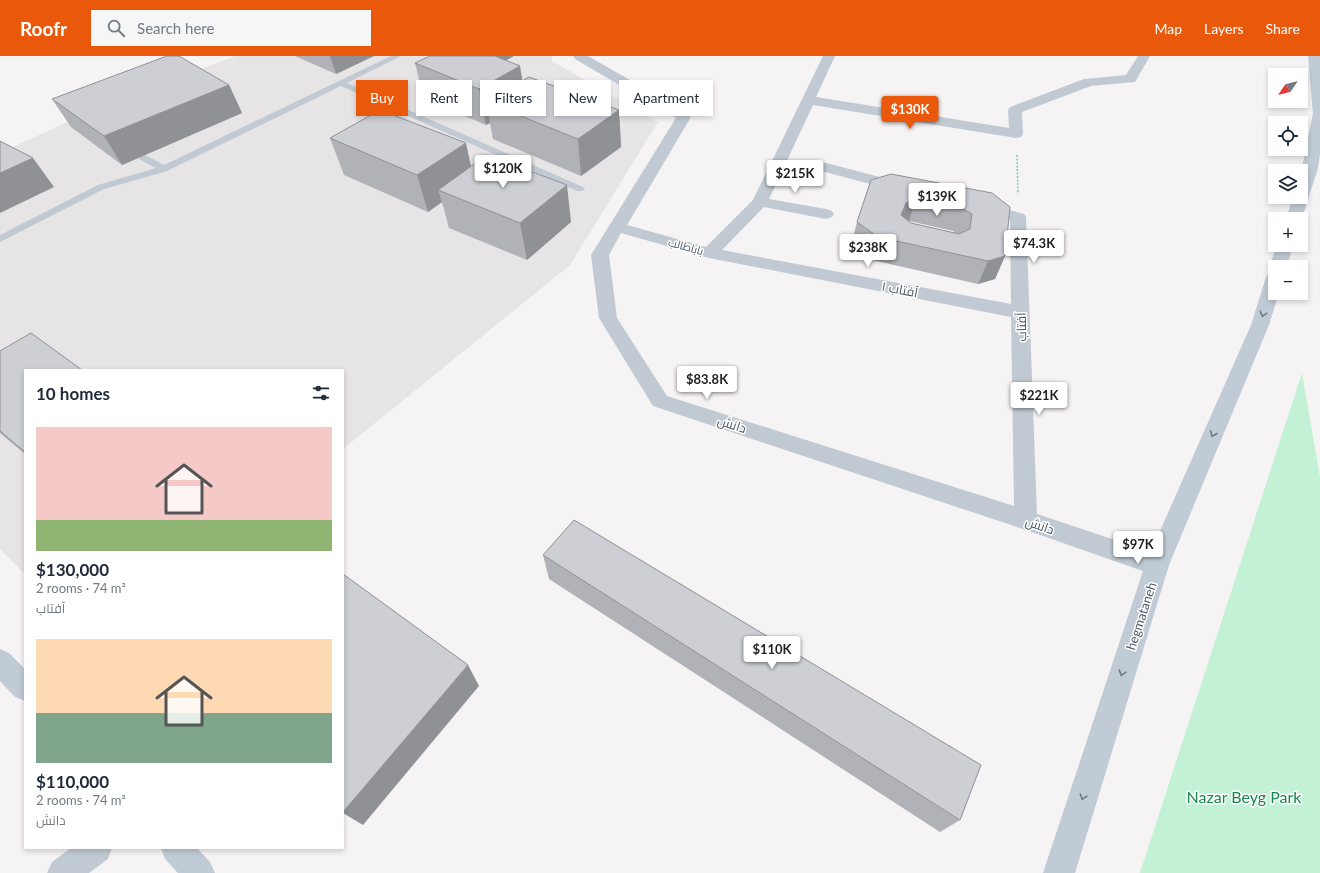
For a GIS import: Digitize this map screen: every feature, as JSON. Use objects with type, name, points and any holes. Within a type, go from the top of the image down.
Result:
[{"type":"main road","points":[[1308,174],[1320,114],[1314,56]]},
{"type":"main road","name":"hegmataneh","points":[[1059,873],[1157,565],[1260,325],[1268,299]]},
{"type":"main road","points":[[0,662],[24,687]]},
{"type":"main road","points":[[177,849],[200,873]]},
{"type":"street","name":"دانش","points":[[580,56],[684,117],[600,254],[608,318],[660,401],[1026,520],[1157,565]]},
{"type":"street","name":"باباطالب","points":[[617,227],[709,253],[760,202],[829,56]]},
{"type":"street","points":[[808,100],[1016,134],[1015,110],[1089,82],[1130,79],[1144,56]]},
{"type":"street","points":[[819,166],[911,190]]},
{"type":"street","points":[[760,202],[826,214]]},
{"type":"street","points":[[965,203],[1018,217]]},
{"type":"street","name":"آفتاب","points":[[1018,217],[1026,520]]},
{"type":"street","name":"آفتاب ۱","points":[[709,253],[1020,312]]},
{"type":"street","points":[[63,873],[96,849]]},
{"type":"lane","points":[[0,239],[101,187],[164,169],[397,56]]},
{"type":"lane","points":[[341,83],[580,189]]},
{"type":"lane","points":[[117,144],[164,169]]},
{"type":"path","points":[[1016,134],[1018,217]]},
{"type":"shaded area","points":[[236,56],[552,56],[552,61],[585,80],[554,80],[554,116],[611,116],[611,95],[619,100],[619,116],[648,116],[658,122],[570,265],[344,448],[344,369],[24,369],[24,573],[0,549],[0,153],[106,104]]},
{"type":"green space","name":"Nazar Beyg Park","points":[[1302,373],[1320,477],[1320,873],[1140,873]]},
{"type":"building","points":[[167,56],[179,56],[229,85],[104,136],[52,99]]},
{"type":"building","points":[[430,56],[495,56],[520,66],[495,80],[480,80],[479,89],[472,86],[472,80],[457,80],[415,63]]},
{"type":"building","points":[[529,77],[537,80],[524,80]]},
{"type":"building","points":[[546,83],[554,86],[554,116],[611,116],[578,139],[521,116],[546,116]]},
{"type":"building","points":[[611,107],[619,110],[611,116]]},
{"type":"building","points":[[369,116],[396,116],[466,143],[417,175],[330,138]]},
{"type":"building","points":[[0,141],[33,158],[0,173]]},
{"type":"building","points":[[487,155],[567,185],[520,223],[438,190]]},
{"type":"building","points":[[891,174],[992,193],[1010,207],[1005,256],[988,261],[878,237],[857,222],[871,180]],"holes":[[[916,198],[961,208],[972,214],[970,229],[959,234],[911,223],[901,215],[906,203]]]},
{"type":"building","points":[[31,333],[81,369],[24,369],[24,451],[0,431],[0,351]]},
{"type":"building","points":[[574,520],[981,765],[960,820],[543,555]]},
{"type":"building","points":[[344,575],[468,665],[344,811]]}]
